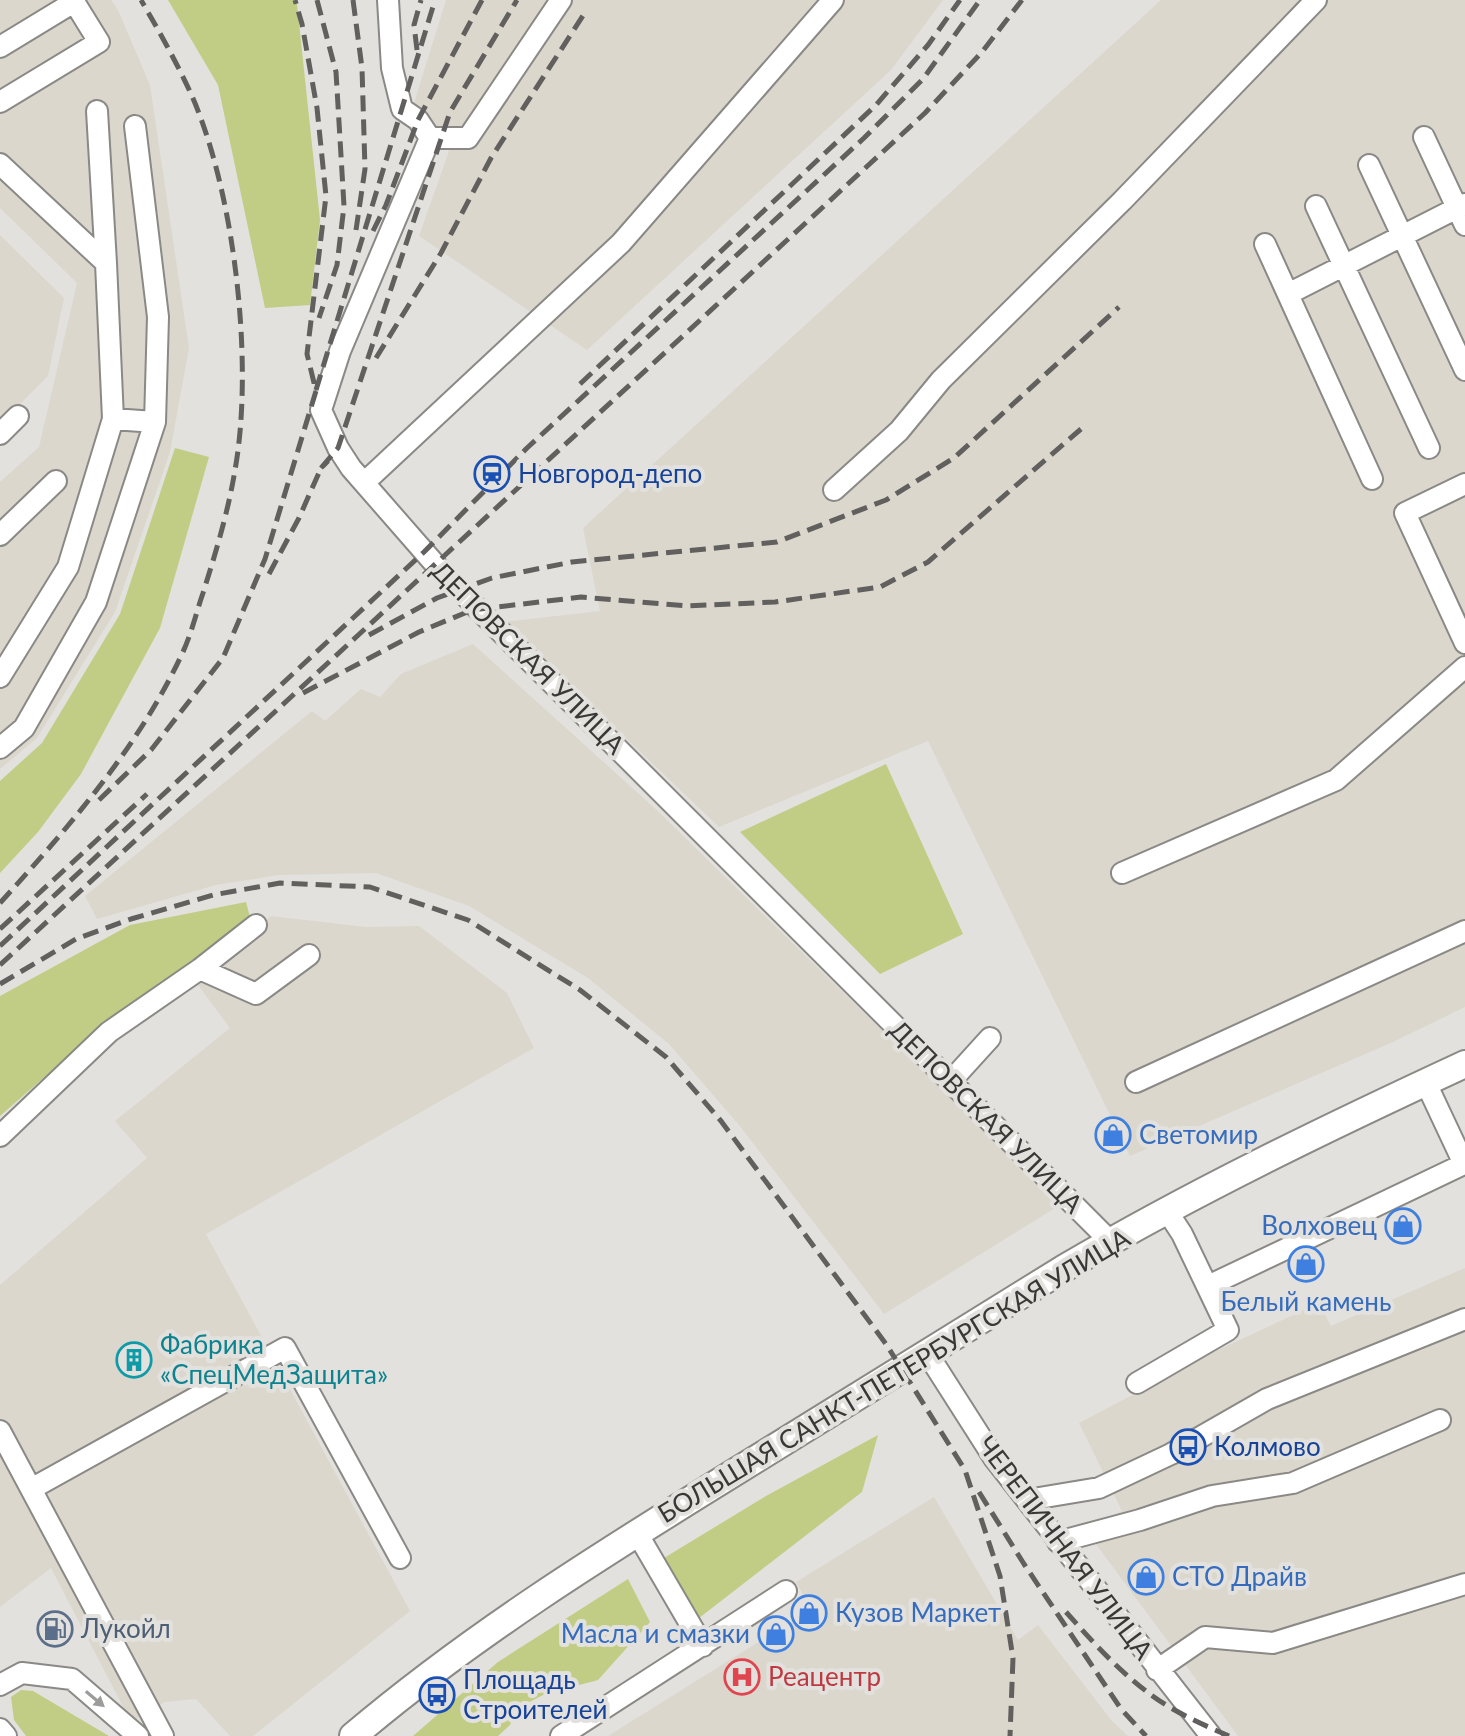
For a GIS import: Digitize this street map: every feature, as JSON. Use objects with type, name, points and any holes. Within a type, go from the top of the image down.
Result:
[{"type":"main road","name":"БОЛЬШАЯ САНКТ-ПЕТЕРБУРГСКАЯ УЛИЦА","points":[[353,1736],[507,1617],[637,1533],[1110,1241],[1465,1064]]},
{"type":"street","points":[[388,0],[392,68],[402,109],[418,120],[430,138],[468,138],[561,0]]},
{"type":"street","points":[[365,482],[621,243],[833,0]]},
{"type":"street","points":[[834,490],[899,431],[941,380],[1122,201],[1316,0]]},
{"type":"street","points":[[0,47],[74,1],[99,42],[0,102]]},
{"type":"street","points":[[0,677],[68,567],[113,419],[97,111]]},
{"type":"street","points":[[0,748],[24,728],[96,602],[155,422],[158,317],[135,126]]},
{"type":"street","points":[[1288,294],[1403,236],[1462,212],[1424,137]]},
{"type":"street","name":"ДЕПОВСКАЯ УЛИЦА","points":[[430,138],[340,351],[321,410],[338,448],[351,468],[478,609],[1110,1241]]},
{"type":"street","points":[[0,164],[106,263]]},
{"type":"street","points":[[1369,165],[1465,370]]},
{"type":"street","points":[[1316,206],[1429,448]]},
{"type":"street","points":[[1265,244],[1372,479]]},
{"type":"street","points":[[0,434],[18,416]]},
{"type":"street","points":[[113,419],[155,422]]},
{"type":"street","points":[[0,535],[56,481]]},
{"type":"street","points":[[1465,484],[1405,513],[1465,643]]},
{"type":"street","points":[[1122,873],[1336,780],[1465,667]]},
{"type":"street","points":[[0,1136],[109,1032],[200,969],[256,925]]},
{"type":"street","points":[[1136,1082],[1465,931]]},
{"type":"street","points":[[200,969],[256,994],[309,955]]},
{"type":"street","points":[[950,1082],[990,1038]]},
{"type":"street","points":[[1208,1286],[1464,1164],[1426,1083]]},
{"type":"street","points":[[1137,1383],[1228,1330],[1167,1211]]},
{"type":"street","points":[[1027,1500],[1099,1488],[1171,1454],[1267,1399],[1465,1319]]},
{"type":"street","points":[[31,1489],[285,1348],[400,1558]]},
{"type":"street","name":"ЧЕРЕПИЧНАЯ УЛИЦА","points":[[927,1353],[994,1458],[1211,1736]]},
{"type":"street","points":[[1058,1542],[1212,1496],[1293,1483],[1440,1420]]},
{"type":"street","points":[[0,1431],[163,1736]]},
{"type":"street","points":[[637,1533],[703,1646]]},
{"type":"street","points":[[1157,1670],[1205,1637],[1273,1643],[1465,1584]]},
{"type":"street","points":[[561,1736],[786,1591]]},
{"type":"street","points":[[0,1685],[22,1673],[72,1679],[138,1736]]},
{"type":"street","points":[[0,1729],[6,1736]]},
{"type":"shaded area","points":[[0,0],[111,0],[118,10],[150,85],[189,348],[170,452],[115,612],[37,738],[0,769],[0,482],[39,447],[77,283],[0,208]]},
{"type":"shaded area","points":[[446,0],[943,0],[891,70],[587,350],[419,236],[449,151],[414,103]]},
{"type":"shaded area","points":[[1161,0],[1465,0],[1465,1007],[1393,1042],[1130,1156],[928,741],[719,827],[504,622],[600,611],[583,528]]},
{"type":"shaded area","points":[[0,235],[64,298],[48,376],[0,424]]},
{"type":"shaded area","points":[[473,644],[660,813],[1060,1205],[884,1314],[739,1125],[669,1044],[588,978],[469,906],[376,873],[279,875],[216,885],[97,919],[85,896],[312,711],[325,721],[361,689],[380,697],[401,674]]},
{"type":"shaded area","points":[[271,916],[366,927],[419,926],[507,993],[534,1048],[206,1234],[410,1611],[253,1736],[230,1736],[196,1699],[165,1702],[131,1722],[51,1568],[0,1607],[0,1285],[147,1158],[115,1121],[230,1028],[195,981]]},
{"type":"shaded area","points":[[1465,1268],[1465,1736],[1238,1736],[1084,1528],[1122,1511],[1079,1423],[1216,1351],[1319,1303],[1331,1326]]},
{"type":"shaded area","points":[[934,1497],[1018,1640],[1038,1625],[1112,1721],[1128,1736],[608,1736],[811,1609],[796,1582]]},
{"type":"green space","points":[[168,0],[295,0],[297,4],[320,220],[310,305],[265,308],[218,85]]},
{"type":"green space","points":[[175,448],[209,457],[160,628],[81,774],[38,832],[0,873],[0,781],[42,743],[120,614]]},
{"type":"green space","points":[[886,764],[963,934],[880,974],[740,832]]},
{"type":"green space","points":[[246,902],[251,921],[97,1031],[0,1116],[0,996],[130,925]]},
{"type":"green space","points":[[878,1435],[862,1492],[699,1618],[664,1558],[766,1496]]},
{"type":"green space","points":[[628,1579],[650,1622],[598,1680],[545,1694],[516,1709],[510,1725],[498,1736],[413,1736],[498,1662]]},
{"type":"green space","points":[[21,1690],[33,1691],[109,1736],[26,1736],[14,1720],[11,1697]]},
{"type":"railway","points":[[0,903],[100,786],[164,690],[193,624],[221,532],[235,470],[240,428],[241,331],[230,230],[220,181],[192,96],[141,0]]},
{"type":"railway","points":[[99,800],[151,750],[223,658],[265,559],[316,391],[307,354],[326,196],[317,108],[295,0]]},
{"type":"railway","points":[[317,0],[336,72],[344,206],[337,265],[319,318]]},
{"type":"railway","points":[[353,0],[362,68],[365,169],[356,230]]},
{"type":"railway","points":[[417,50],[414,25],[421,0]]},
{"type":"railway","points":[[316,390],[435,0]]},
{"type":"railway","points":[[373,231],[418,120],[482,0]]},
{"type":"railway","points":[[321,468],[338,448],[450,112],[517,0]]},
{"type":"railway","points":[[580,384],[876,105],[928,45],[960,0]]},
{"type":"railway","points":[[0,946],[424,552],[527,448],[864,138],[923,79],[980,0]]},
{"type":"railway","points":[[0,965],[925,113],[982,52],[1022,0]]},
{"type":"railway","points":[[376,358],[441,253],[491,158],[586,11]]},
{"type":"railway","points":[[369,635],[437,598],[492,578],[572,562],[777,542],[886,500],[954,458],[1119,307]]},
{"type":"railway","points":[[303,693],[419,632],[472,610],[581,597],[687,606],[775,602],[880,587],[928,562],[1081,429]]},
{"type":"railway","points":[[269,574],[321,468],[328,461]]},
{"type":"railway","points":[[0,929],[147,794]]},
{"type":"railway","points":[[0,984],[76,939],[131,919],[213,895],[280,883],[370,887],[468,920],[580,990],[666,1057],[721,1121],[886,1344],[965,1470],[1000,1576],[1013,1658],[1010,1736]]},
{"type":"railway","points":[[979,1492],[1121,1709],[1146,1736]]},
{"type":"railway","points":[[1066,1612],[1114,1663],[1155,1698],[1229,1736]]},
{"type":"place","name":"Новгород-депо","points":[[492,474]]},
{"type":"place","name":"Светомир","points":[[1113,1135]]},
{"type":"place","name":"Волховец","points":[[1403,1226]]},
{"type":"place","name":"Белый камень","points":[[1306,1264]]},
{"type":"place","name":"Фабрика «СпецМедЗащита»","points":[[134,1360]]},
{"type":"place","name":"Колмово","points":[[1188,1447]]},
{"type":"place","name":"СТО Драйв","points":[[1146,1577]]},
{"type":"place","name":"Кузов Маркет","points":[[809,1613]]},
{"type":"place","name":"Лукойл","points":[[55,1629]]},
{"type":"place","name":"Масла и смазки","points":[[776,1634]]},
{"type":"place","name":"Реацентр","points":[[742,1677]]},
{"type":"place","name":"Площадь Строителей","points":[[437,1695]]}]
